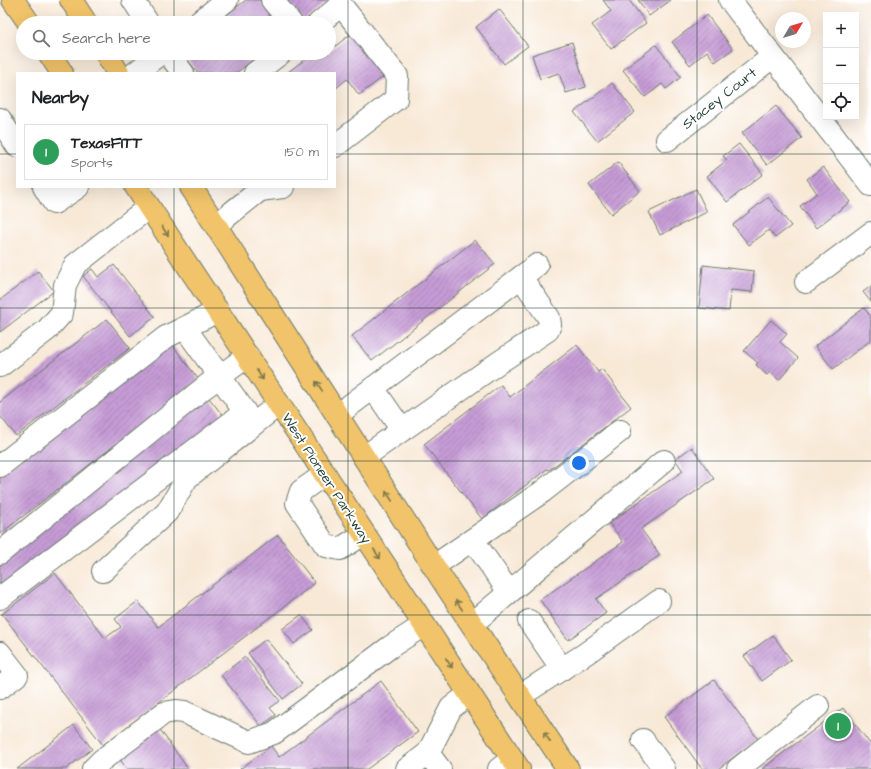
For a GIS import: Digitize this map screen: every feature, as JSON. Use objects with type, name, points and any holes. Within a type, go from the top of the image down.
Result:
[{"type":"main road","points":[[13,0],[24,16]]},
{"type":"main road","points":[[71,0],[81,16]]},
{"type":"main road","points":[[54,60],[61,72]]},
{"type":"main road","points":[[110,60],[117,72]]},
{"type":"main road","name":"West Pioneer Parkway","points":[[137,188],[469,694],[510,766]]},
{"type":"main road","points":[[192,188],[434,566],[568,769]]},
{"type":"street","points":[[133,0],[143,16]]},
{"type":"street","points":[[207,16],[227,0]]},
{"type":"street","points":[[272,0],[285,16]]},
{"type":"street","points":[[730,0],[871,185]]},
{"type":"street","points":[[328,16],[342,5],[397,76],[396,99],[336,145]]},
{"type":"street","name":"Stacey Court","points":[[666,140],[772,57]]},
{"type":"street","points":[[136,72],[152,60]]},
{"type":"street","points":[[173,60],[182,72]]},
{"type":"street","points":[[256,72],[272,60]]},
{"type":"street","points":[[0,119],[16,144]]},
{"type":"street","points":[[45,188],[54,203],[76,188]]},
{"type":"street","points":[[216,225],[259,188]]},
{"type":"street","points":[[0,366],[47,330],[62,313],[65,285],[75,265],[149,207]]},
{"type":"street","points":[[806,282],[871,233]]},
{"type":"street","points":[[337,414],[529,271],[549,318],[550,324],[548,330],[498,363],[364,457]]},
{"type":"street","points":[[0,466],[166,337],[218,311]]},
{"type":"street","points":[[0,598],[245,412],[185,328]]},
{"type":"street","points":[[0,553],[220,376],[248,356]]},
{"type":"street","points":[[373,388],[402,430]]},
{"type":"street","points":[[103,571],[167,512],[187,478],[279,404]]},
{"type":"street","points":[[434,566],[542,492],[620,431]]},
{"type":"street","points":[[472,624],[664,461]]},
{"type":"street","points":[[325,474],[301,491],[297,503],[326,546],[340,549],[364,534]]},
{"type":"street","points":[[473,540],[509,592]]},
{"type":"street","points":[[520,696],[585,654],[660,601]]},
{"type":"street","points":[[528,621],[562,669]]},
{"type":"street","points":[[93,769],[102,760],[164,713],[176,710],[184,712],[249,742],[274,733],[390,647],[424,625]]},
{"type":"street","points":[[0,653],[17,675],[0,688]]},
{"type":"street","points":[[407,769],[434,761],[450,708],[469,694]]},
{"type":"street","points":[[738,769],[818,706]]},
{"type":"street","points":[[643,740],[664,769]]},
{"type":"building","points":[[246,0],[259,0],[272,16],[225,16]]},
{"type":"building","points":[[287,0],[330,0],[310,16],[300,16]]},
{"type":"building","points":[[603,0],[629,0],[646,23],[611,49],[592,25],[611,11]]},
{"type":"building","points":[[638,0],[671,0],[649,16]]},
{"type":"building","points":[[499,9],[528,46],[504,64],[476,27]]},
{"type":"building","points":[[707,15],[733,49],[715,62],[707,51],[690,65],[672,42]]},
{"type":"building","points":[[351,34],[383,77],[359,95],[347,79],[336,88],[336,72],[288,72],[304,60],[336,60],[336,46]]},
{"type":"building","points":[[572,42],[586,87],[566,93],[559,73],[540,79],[532,55]]},
{"type":"building","points":[[656,45],[681,77],[666,89],[662,84],[645,97],[623,70]]},
{"type":"building","points":[[188,60],[253,60],[237,72],[197,72]]},
{"type":"building","points":[[612,83],[635,112],[597,141],[574,112]]},
{"type":"building","points":[[776,106],[802,138],[767,165],[742,133]]},
{"type":"building","points":[[739,144],[763,174],[727,202],[707,176],[727,160],[723,156]]},
{"type":"building","points":[[618,162],[640,191],[611,214],[589,185]]},
{"type":"building","points":[[823,167],[850,202],[816,228],[800,206],[817,193],[807,179]]},
{"type":"building","points":[[696,189],[707,212],[660,235],[649,212]]},
{"type":"building","points":[[768,197],[791,226],[775,238],[769,230],[749,245],[733,225]]},
{"type":"building","points":[[475,240],[495,264],[372,361],[352,336]]},
{"type":"building","points":[[114,265],[155,317],[130,336],[83,276],[92,269],[98,277]]},
{"type":"building","points":[[703,265],[754,271],[752,292],[731,290],[729,311],[699,308]]},
{"type":"building","points":[[38,271],[54,291],[0,332],[0,300]]},
{"type":"building","points":[[871,286],[871,302],[863,292]]},
{"type":"building","points":[[864,308],[871,317],[871,340],[833,369],[815,346]]},
{"type":"building","points":[[107,319],[130,348],[16,436],[0,416],[0,402]]},
{"type":"building","points":[[771,320],[787,334],[780,342],[798,358],[779,380],[770,372],[767,375],[756,365],[758,363],[744,351]]},
{"type":"building","points":[[171,343],[199,380],[0,534],[0,474]]},
{"type":"building","points":[[577,345],[598,372],[602,369],[631,407],[482,519],[424,444],[501,385],[510,397]]},
{"type":"building","points":[[209,398],[224,417],[0,590],[0,559]]},
{"type":"building","points":[[692,447],[714,479],[641,529],[660,555],[596,599],[606,613],[568,640],[540,600],[623,542],[609,523],[683,471],[675,459]]},
{"type":"building","points":[[278,535],[315,583],[103,745],[2,614],[55,573],[105,638],[121,627],[115,619],[138,601],[158,627]]},
{"type":"building","points":[[301,615],[313,630],[294,644],[282,629]]},
{"type":"building","points":[[773,635],[791,660],[762,681],[744,656]]},
{"type":"building","points":[[266,639],[302,684],[283,699],[248,653]]},
{"type":"building","points":[[245,657],[280,701],[270,708],[276,715],[261,726],[221,675]]},
{"type":"building","points":[[714,680],[758,739],[718,769],[702,769],[664,717]]},
{"type":"building","points":[[381,681],[418,732],[367,769],[240,769],[271,746],[279,757]]},
{"type":"building","points":[[843,708],[871,745],[871,769],[762,769]]},
{"type":"building","points":[[156,724],[188,769],[127,769],[116,754]]},
{"type":"building","points":[[74,725],[92,749],[66,769],[17,769]]},
{"type":"place","name":"TexasFITT","points":[[838,726]]}]
